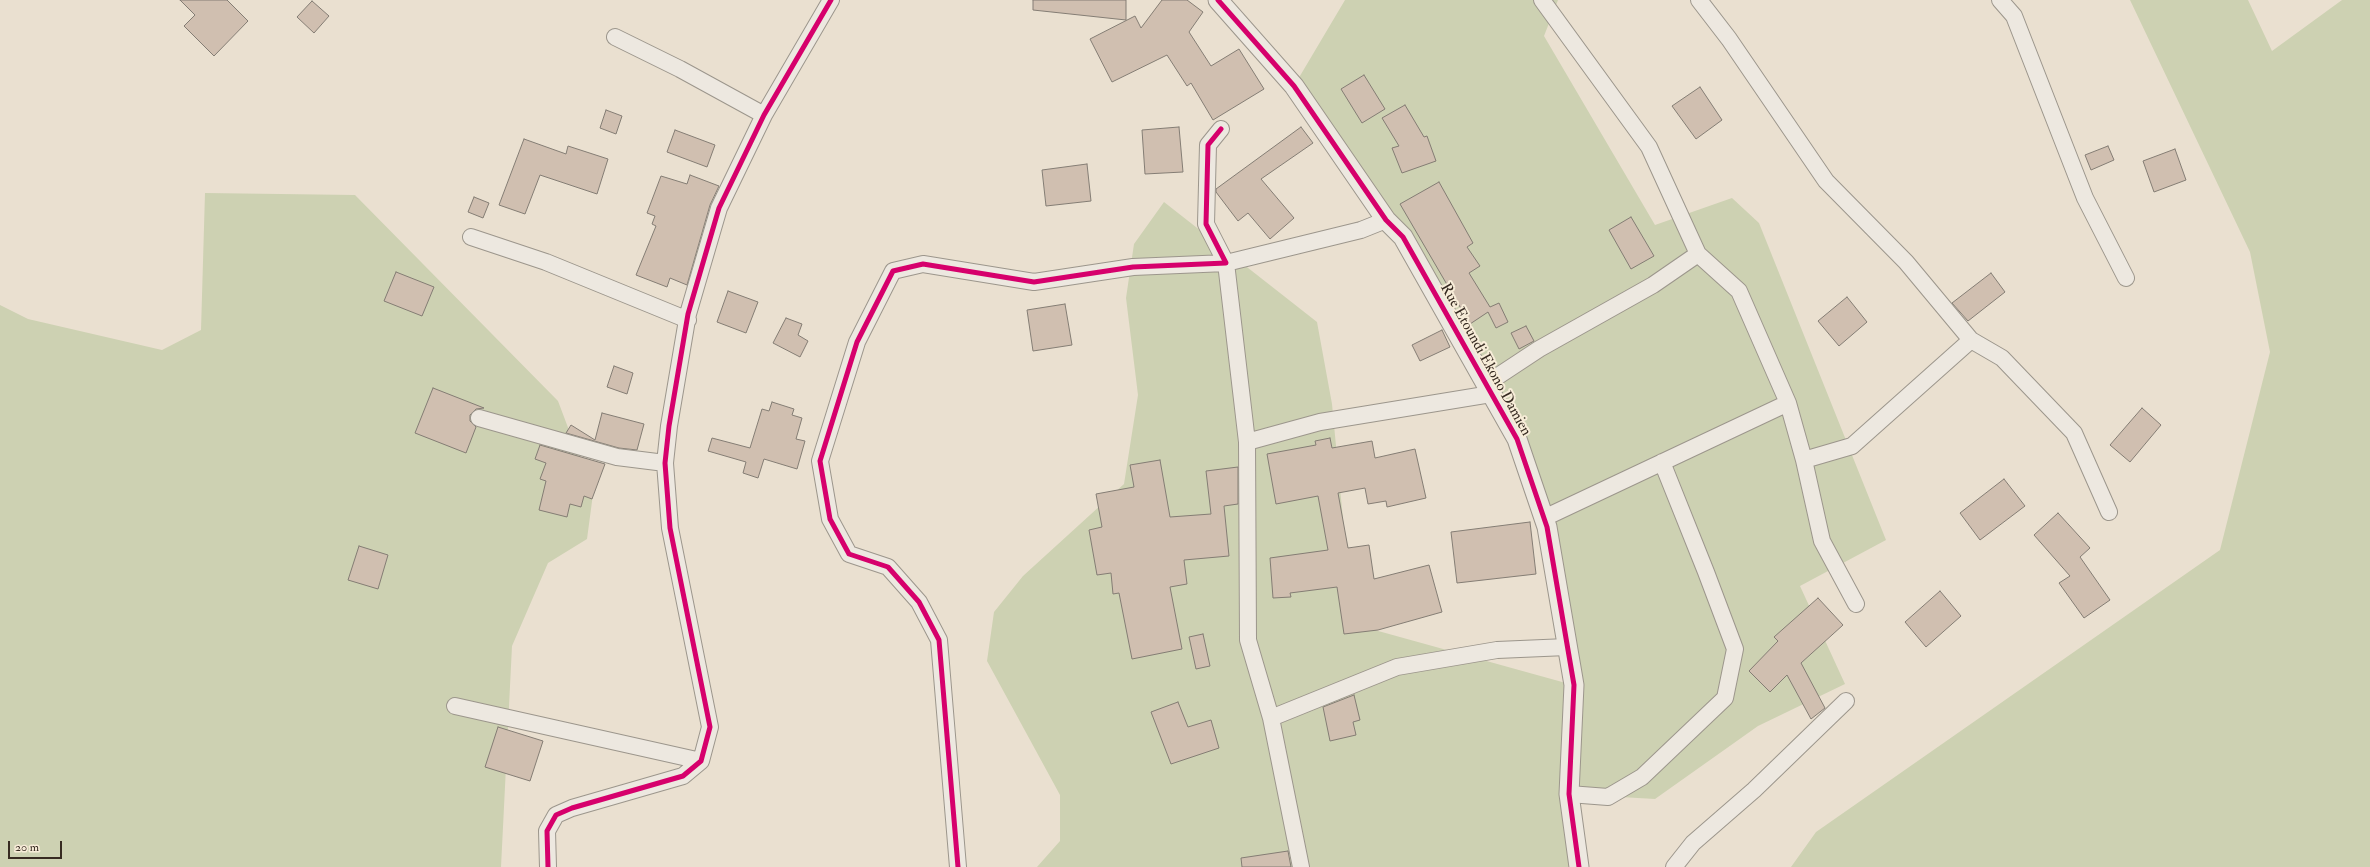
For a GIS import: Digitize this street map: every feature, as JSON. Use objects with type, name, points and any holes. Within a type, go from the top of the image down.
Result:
[{"type":"street","points":[[548,867],[547,831],[556,816],[572,808],[683,776],[700,761],[710,727],[670,528],[666,463],[669,426],[688,320],[719,208],[764,115],[831,0]]},
{"type":"street","name":"Rue Etoundi Ekono Damien","points":[[1218,0],[1294,86],[1386,220],[1403,236],[1517,439],[1544,518],[1574,685],[1569,794],[1579,867]]},
{"type":"street","points":[[1542,0],[1649,147],[1698,254],[1739,290],[1788,404],[1804,460],[1822,541],[1856,604]]},
{"type":"street","points":[[1699,0],[1729,39],[1826,181],[1906,262],[1971,340],[2002,358],[2074,433],[2109,512]]},
{"type":"street","points":[[2000,0],[2014,16],[2085,198],[2126,278]]},
{"type":"street","points":[[615,37],[764,115]]},
{"type":"street","points":[[1221,129],[1208,145],[1206,224],[1226,263],[1247,442],[1248,640],[1271,718],[1301,867]]},
{"type":"street","points":[[958,867],[939,640],[919,602],[888,567],[849,554],[830,519],[820,461],[857,342],[893,271],[923,264],[1034,282],[1134,267],[1226,263],[1360,230],[1386,220]]},
{"type":"street","points":[[471,238],[546,262],[688,320]]},
{"type":"street","points":[[1247,442],[1320,422],[1489,389],[1539,349],[1653,285],[1698,254]]},
{"type":"street","points":[[1804,460],[1852,446],[1971,340]]},
{"type":"street","points":[[1544,518],[1788,404]]},
{"type":"street","points":[[479,418],[617,457],[666,463]]},
{"type":"street","points":[[1569,794],[1608,797],[1642,777],[1725,698],[1735,649],[1662,462]]},
{"type":"street","points":[[1271,718],[1397,667],[1498,650],[1567,647]]},
{"type":"street","points":[[1674,867],[1693,843],[1754,790],[1846,701]]},
{"type":"street","points":[[455,706],[700,761]]},
{"type":"green space","points":[[1345,0],[1558,0],[1544,36],[1655,225],[1732,198],[1759,223],[1886,540],[1800,586],[1845,684],[1758,726],[1655,799],[1569,794],[1583,867],[1037,867],[1060,841],[1060,795],[987,661],[994,612],[1023,576],[1124,484],[1138,395],[1126,298],[1134,244],[1164,202],[1317,322],[1332,404],[1353,624],[1573,685],[1517,439],[1403,237],[1294,86]]},
{"type":"green space","points":[[2130,0],[2248,0],[2272,51],[2342,0],[2370,0],[2370,867],[1791,867],[1816,832],[2220,550],[2270,352],[2250,252]]},
{"type":"green space","points":[[205,193],[355,195],[558,401],[593,494],[587,539],[548,563],[512,646],[501,867],[0,867],[0,305],[28,319],[162,350],[201,330]]},
{"type":"building","points":[[180,0],[227,0],[248,21],[214,56],[184,26],[195,15]]},
{"type":"building","points":[[1033,0],[1126,0],[1126,20],[1033,10]]},
{"type":"building","points":[[1162,0],[1187,0],[1203,12],[1189,32],[1211,66],[1239,49],[1264,89],[1213,120],[1191,83],[1187,86],[1167,55],[1112,82],[1090,39],[1135,16],[1141,28]]},
{"type":"building","points":[[312,1],[329,16],[314,33],[297,17]]},
{"type":"building","points":[[1364,75],[1385,109],[1362,123],[1341,89]]},
{"type":"building","points":[[1700,87],[1722,120],[1696,139],[1672,106]]},
{"type":"building","points":[[1405,105],[1424,137],[1427,136],[1436,161],[1402,173],[1392,148],[1399,146],[1382,118]]},
{"type":"building","points":[[606,110],[622,116],[616,134],[600,128]]},
{"type":"building","points":[[1179,127],[1183,172],[1145,174],[1142,130]]},
{"type":"building","points":[[1301,127],[1313,143],[1261,179],[1294,218],[1270,239],[1248,213],[1238,221],[1216,192],[1216,189]]},
{"type":"building","points":[[675,130],[715,145],[707,167],[667,152]]},
{"type":"building","points":[[524,139],[566,154],[568,146],[608,159],[597,194],[540,175],[525,214],[499,205]]},
{"type":"building","points":[[2108,146],[2114,160],[2091,170],[2085,155]]},
{"type":"building","points":[[2175,149],[2186,180],[2154,192],[2143,161]]},
{"type":"building","points":[[1087,164],[1091,201],[1046,206],[1042,170]]},
{"type":"building","points":[[690,175],[719,186],[710,205],[687,285],[670,278],[667,287],[636,275],[656,226],[652,224],[655,216],[647,213],[661,176],[687,184]]},
{"type":"building","points":[[1439,182],[1473,243],[1467,247],[1480,266],[1469,273],[1490,307],[1499,303],[1508,322],[1496,328],[1488,312],[1470,324],[1400,204]]},
{"type":"building","points":[[474,197],[489,203],[483,218],[468,212]]},
{"type":"building","points":[[1631,217],[1654,256],[1631,269],[1609,230]]},
{"type":"building","points":[[396,272],[434,287],[422,316],[384,301]]},
{"type":"building","points":[[1991,273],[2005,292],[1968,321],[1952,303]]},
{"type":"building","points":[[728,291],[758,302],[746,333],[717,322]]},
{"type":"building","points":[[1847,297],[1867,322],[1839,346],[1818,321]]},
{"type":"building","points":[[1065,304],[1072,345],[1033,351],[1027,310]]},
{"type":"building","points":[[786,318],[802,324],[798,335],[808,341],[800,357],[773,343]]},
{"type":"building","points":[[1526,326],[1534,341],[1519,349],[1511,333]]},
{"type":"building","points":[[1442,330],[1450,347],[1420,361],[1412,345]]},
{"type":"building","points":[[614,366],[633,373],[627,394],[607,387]]},
{"type":"building","points":[[433,388],[484,408],[476,409],[470,415],[470,421],[476,427],[466,453],[415,433]]},
{"type":"building","points":[[772,402],[794,409],[792,415],[802,418],[796,439],[805,441],[797,469],[764,459],[758,478],[743,473],[746,462],[708,451],[712,438],[750,448],[762,409],[769,411]]},
{"type":"building","points":[[2142,408],[2161,425],[2130,462],[2110,445]]},
{"type":"building","points":[[602,413],[644,424],[637,450],[619,448],[566,433],[571,425],[595,440]]},
{"type":"building","points":[[1330,438],[1332,448],[1372,441],[1375,458],[1415,449],[1426,498],[1387,507],[1386,501],[1368,504],[1365,488],[1338,493],[1348,548],[1369,545],[1374,579],[1429,565],[1442,612],[1378,630],[1344,634],[1337,587],[1290,593],[1291,597],[1273,598],[1270,558],[1328,550],[1318,496],[1276,504],[1267,454],[1316,445],[1315,441]]},
{"type":"building","points":[[540,445],[605,464],[592,499],[584,496],[581,507],[570,504],[567,517],[539,510],[546,481],[540,479],[546,463],[535,459]]},
{"type":"building","points":[[1160,460],[1170,517],[1211,514],[1206,471],[1238,467],[1238,504],[1224,506],[1229,556],[1184,560],[1187,584],[1170,587],[1182,649],[1132,659],[1119,593],[1113,594],[1111,573],[1097,575],[1089,530],[1102,527],[1096,494],[1134,487],[1130,465]]},
{"type":"building","points":[[2004,479],[2025,506],[1980,540],[1960,513]]},
{"type":"building","points":[[2058,513],[2090,548],[2080,557],[2110,600],[2084,618],[2059,583],[2070,576],[2034,535]]},
{"type":"building","points":[[1530,522],[1536,574],[1457,583],[1451,532]]},
{"type":"building","points":[[359,546],[388,555],[378,589],[348,580]]},
{"type":"building","points":[[1940,591],[1961,616],[1926,647],[1905,622]]},
{"type":"building","points":[[1818,598],[1843,625],[1801,663],[1825,708],[1811,719],[1787,675],[1770,692],[1749,671],[1778,641],[1774,637]]},
{"type":"building","points":[[1203,634],[1210,666],[1196,669],[1189,637]]},
{"type":"building","points":[[1354,695],[1360,720],[1353,722],[1356,735],[1330,741],[1323,707]]},
{"type":"building","points":[[1178,702],[1188,727],[1211,720],[1219,748],[1171,764],[1151,712]]},
{"type":"building","points":[[498,727],[543,741],[530,781],[485,767]]},
{"type":"building","points":[[1288,851],[1291,867],[1242,867],[1241,858]]},
{"type":"cycle path","points":[[548,867],[547,831],[556,815],[572,808],[683,776],[701,761],[710,727],[670,528],[665,463],[669,426],[688,314],[719,208],[764,115],[831,0]]},
{"type":"cycle path","points":[[1218,0],[1294,86],[1386,220],[1403,237],[1517,439],[1547,527],[1574,685],[1569,794],[1579,867]]},
{"type":"cycle path","points":[[958,867],[939,640],[919,602],[888,567],[849,554],[830,519],[820,461],[857,342],[893,271],[923,264],[1034,282],[1133,267],[1226,263],[1206,224],[1208,145],[1221,129]]}]
